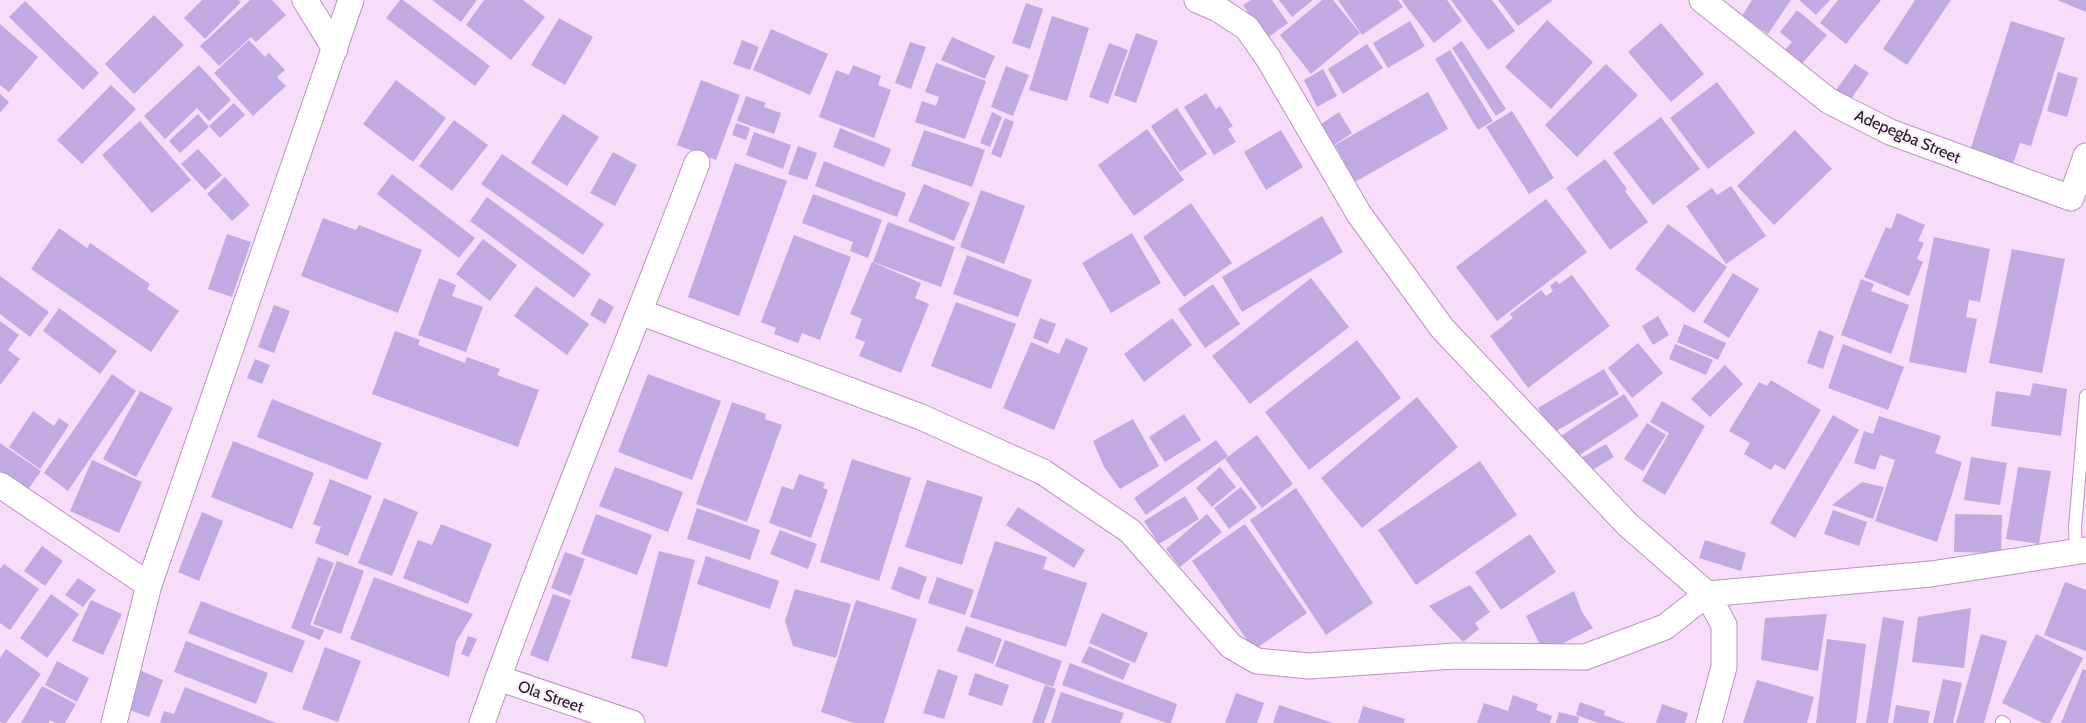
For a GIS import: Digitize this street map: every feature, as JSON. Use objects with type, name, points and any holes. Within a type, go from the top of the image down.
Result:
[{"type":"street","points":[[305,0],[335,49]]},
{"type":"street","points":[[114,723],[149,585],[351,0]]},
{"type":"street","points":[[1197,0],[1218,9],[1247,28],[1268,58],[1360,214],[1442,328],[1627,524],[1707,594],[1724,625],[1724,667],[1709,723]]},
{"type":"street","name":"Adepegba Street","points":[[1702,0],[1829,101],[1890,132],[2078,201],[2086,156]]},
{"type":"street","points":[[482,723],[562,504],[640,312],[697,163]]},
{"type":"street","points":[[640,312],[921,417],[1043,472],[1130,531],[1231,646],[1257,661],[1310,666],[1454,656],[1585,657],[1665,627],[1707,594],[1931,574],[2081,551]]},
{"type":"street","points":[[0,485],[149,585]]},
{"type":"street","name":"Ola Street","points":[[498,678],[632,723]]},
{"type":"lane","points":[[2081,551],[2075,528],[2086,396]]},
{"type":"building","points":[[202,0],[238,0],[241,2],[205,39],[184,18]]},
{"type":"building","points":[[250,0],[272,0],[286,15],[256,42],[251,37],[219,66],[200,46]]},
{"type":"building","points":[[400,0],[403,0],[490,66],[475,86],[386,18]]},
{"type":"building","points":[[432,0],[477,0],[461,22]]},
{"type":"building","points":[[484,0],[523,0],[545,17],[511,60],[466,25]]},
{"type":"building","points":[[1251,0],[1272,0],[1288,23],[1266,39],[1243,5]]},
{"type":"building","points":[[1279,0],[1313,0],[1292,17]]},
{"type":"building","points":[[1322,0],[1333,0],[1360,33],[1311,74],[1280,35]]},
{"type":"building","points":[[1338,0],[1398,0],[1403,7],[1362,35]]},
{"type":"building","points":[[1403,0],[1447,0],[1462,21],[1434,43]]},
{"type":"building","points":[[1451,0],[1492,0],[1515,31],[1488,50]]},
{"type":"building","points":[[1498,0],[1553,0],[1518,26]]},
{"type":"building","points":[[1752,0],[1791,0],[1768,34],[1742,16]]},
{"type":"building","points":[[1799,0],[1830,0],[1816,15]]},
{"type":"building","points":[[1838,0],[1881,0],[1846,44],[1820,23]]},
{"type":"building","points":[[1915,0],[1951,0],[1907,65],[1883,49]]},
{"type":"building","points":[[2057,0],[2086,0],[2086,12]]},
{"type":"building","points":[[25,1],[99,73],[83,90],[9,17]]},
{"type":"building","points":[[1026,3],[1043,9],[1030,49],[1012,43]]},
{"type":"building","points":[[1797,10],[1827,35],[1800,66],[1783,52],[1792,42],[1780,32]]},
{"type":"building","points":[[154,15],[184,45],[134,94],[105,64]]},
{"type":"building","points":[[1052,16],[1089,28],[1067,101],[1029,90]]},
{"type":"building","points":[[559,18],[593,37],[565,85],[531,65]]},
{"type":"building","points":[[1547,20],[1593,62],[1551,109],[1505,67]]},
{"type":"building","points":[[1410,21],[1425,46],[1388,68],[1373,43]]},
{"type":"building","points":[[2011,21],[2065,38],[2031,146],[2020,143],[2013,164],[1970,151]]},
{"type":"building","points":[[1661,23],[1704,74],[1671,102],[1628,52]]},
{"type":"building","points":[[0,24],[38,57],[9,92],[0,85]]},
{"type":"building","points":[[771,29],[828,54],[810,95],[753,70]]},
{"type":"building","points":[[1136,33],[1158,41],[1136,103],[1114,95]]},
{"type":"building","points":[[952,37],[995,56],[985,79],[941,60]]},
{"type":"building","points":[[249,40],[265,57],[269,53],[285,70],[277,77],[286,86],[253,116],[214,73]]},
{"type":"building","points":[[742,40],[759,47],[750,70],[733,64]]},
{"type":"building","points":[[1462,41],[1506,109],[1496,116],[1452,48]]},
{"type":"building","points":[[910,42],[926,47],[911,89],[895,83]]},
{"type":"building","points":[[1109,43],[1128,50],[1108,104],[1089,97]]},
{"type":"building","points":[[1367,44],[1383,68],[1343,94],[1328,69]]},
{"type":"building","points":[[1450,50],[1493,121],[1478,130],[1435,59]]},
{"type":"building","points":[[936,63],[986,81],[965,139],[915,122],[922,101],[936,106],[939,97],[925,92]]},
{"type":"building","points":[[1606,64],[1638,95],[1577,157],[1545,125]]},
{"type":"building","points":[[1855,64],[1869,73],[1849,102],[1835,91]]},
{"type":"building","points":[[199,65],[231,100],[209,121],[197,108],[165,139],[144,116]]},
{"type":"building","points":[[853,65],[881,76],[878,85],[891,90],[874,138],[819,117],[836,70],[849,75]]},
{"type":"building","points":[[1006,66],[1029,75],[1013,116],[991,107]]},
{"type":"building","points":[[1323,69],[1337,96],[1317,107],[1304,80]]},
{"type":"building","points":[[2058,72],[2078,78],[2067,117],[2047,111]]},
{"type":"building","points":[[396,80],[446,118],[413,162],[363,124]]},
{"type":"building","points":[[701,80],[740,95],[716,160],[677,145]]},
{"type":"building","points":[[1717,82],[1755,133],[1708,169],[1670,118]]},
{"type":"building","points":[[111,85],[136,109],[82,164],[57,140]]},
{"type":"building","points":[[1428,92],[1448,129],[1355,182],[1335,145]]},
{"type":"building","points":[[1206,93],[1216,109],[1220,106],[1233,126],[1228,129],[1236,142],[1214,155],[1184,107]]},
{"type":"building","points":[[0,94],[9,102],[0,113]]},
{"type":"building","points":[[746,96],[766,103],[764,107],[781,113],[774,134],[737,121]]},
{"type":"building","points":[[234,103],[245,115],[220,138],[209,126]]},
{"type":"building","points":[[1177,108],[1207,154],[1180,172],[1151,126]]},
{"type":"building","points":[[1512,111],[1554,178],[1529,194],[1486,127]]},
{"type":"building","points":[[992,112],[1002,117],[990,147],[980,143]]},
{"type":"building","points":[[1339,112],[1352,133],[1331,147],[1318,126]]},
{"type":"building","points":[[198,114],[209,127],[180,153],[169,141]]},
{"type":"building","points":[[563,114],[599,137],[567,186],[531,163]]},
{"type":"building","points":[[1661,117],[1700,169],[1653,205],[1613,153]]},
{"type":"building","points":[[1005,118],[1014,122],[1001,158],[991,154]]},
{"type":"building","points":[[454,120],[488,145],[452,191],[419,166]]},
{"type":"building","points":[[140,121],[191,180],[152,213],[102,155]]},
{"type":"building","points":[[736,123],[750,128],[746,140],[732,135]]},
{"type":"building","points":[[840,128],[891,149],[884,167],[833,147]]},
{"type":"building","points":[[1147,129],[1184,180],[1134,216],[1098,165]]},
{"type":"building","points":[[924,130],[985,150],[972,187],[911,166]]},
{"type":"building","points":[[1281,130],[1303,167],[1266,190],[1244,152]]},
{"type":"building","points":[[1795,130],[1832,169],[1774,225],[1737,186]]},
{"type":"building","points":[[754,132],[791,145],[783,169],[746,155]]},
{"type":"building","points":[[798,146],[817,153],[807,180],[788,174]]},
{"type":"building","points":[[198,149],[222,175],[205,190],[181,164]]},
{"type":"building","points":[[613,152],[637,165],[615,206],[590,193]]},
{"type":"building","points":[[502,154],[604,224],[583,255],[481,184]]},
{"type":"building","points":[[1605,159],[1627,189],[1625,191],[1648,222],[1610,250],[1566,188]]},
{"type":"building","points":[[824,161],[906,193],[897,217],[815,186]]},
{"type":"building","points":[[735,163],[787,181],[739,316],[688,297]]},
{"type":"building","points":[[392,174],[475,238],[459,258],[377,194]]},
{"type":"building","points":[[225,177],[250,205],[232,221],[207,194]]},
{"type":"building","points":[[924,184],[970,203],[954,241],[908,221]]},
{"type":"building","points":[[1731,186],[1766,236],[1726,264],[1686,206],[1712,188],[1717,195]]},
{"type":"building","points":[[981,190],[1025,206],[1004,264],[960,247]]},
{"type":"building","points":[[813,194],[882,220],[868,258],[850,251],[853,242],[802,223]]},
{"type":"building","points":[[487,197],[591,274],[574,298],[470,221]]},
{"type":"building","points":[[1546,199],[1587,252],[1497,321],[1456,267]]},
{"type":"building","points":[[1191,203],[1232,263],[1184,297],[1143,237]]},
{"type":"building","points":[[1897,213],[1925,225],[1918,241],[1924,243],[1917,259],[1923,262],[1909,296],[1864,277],[1886,227],[1891,229]]},
{"type":"building","points":[[1322,216],[1343,252],[1242,312],[1222,277]]},
{"type":"building","points":[[323,218],[356,230],[359,225],[422,250],[398,313],[301,276]]},
{"type":"building","points":[[888,222],[955,247],[941,287],[873,262]]},
{"type":"building","points":[[1668,224],[1727,267],[1694,313],[1635,269]]},
{"type":"building","points":[[59,228],[87,248],[90,243],[150,284],[147,289],[179,311],[151,352],[31,269]]},
{"type":"building","points":[[1132,233],[1161,283],[1111,313],[1082,263]]},
{"type":"building","points":[[227,234],[251,242],[232,297],[208,289]]},
{"type":"building","points":[[794,235],[851,257],[820,340],[802,333],[798,343],[774,334],[776,328],[761,322]]},
{"type":"building","points":[[1934,237],[1990,249],[1980,302],[1969,300],[1966,317],[1977,319],[1966,373],[1909,362]]},
{"type":"building","points":[[483,239],[517,265],[490,301],[456,274]]},
{"type":"building","points":[[2012,249],[2065,259],[2042,373],[1989,363]]},
{"type":"building","points":[[967,255],[1032,280],[1018,317],[953,294]]},
{"type":"building","points":[[872,262],[921,283],[915,298],[929,304],[901,373],[859,356],[865,342],[855,338],[862,319],[850,314]]},
{"type":"building","points":[[1733,273],[1759,289],[1729,338],[1703,322]]},
{"type":"building","points":[[1572,275],[1610,326],[1528,388],[1490,336],[1513,318],[1510,314],[1541,290],[1546,296],[1553,291],[1550,286],[1556,281],[1559,284]]},
{"type":"building","points":[[0,276],[49,312],[30,337],[0,314]]},
{"type":"building","points":[[439,278],[456,285],[452,296],[483,307],[466,352],[418,335]]},
{"type":"building","points":[[1311,278],[1349,327],[1250,404],[1212,356]]},
{"type":"building","points":[[1861,279],[1874,284],[1871,291],[1909,305],[1891,354],[1841,335]]},
{"type":"building","points":[[1213,284],[1240,324],[1205,348],[1178,309]]},
{"type":"building","points":[[536,286],[589,324],[567,355],[514,316]]},
{"type":"building","points":[[599,298],[614,307],[605,324],[590,315]]},
{"type":"building","points":[[956,302],[1016,324],[991,389],[931,366]]},
{"type":"building","points":[[274,305],[290,311],[274,353],[258,347]]},
{"type":"building","points":[[59,308],[117,351],[100,374],[43,331]]},
{"type":"building","points":[[1658,316],[1669,335],[1653,345],[1642,326]]},
{"type":"building","points":[[1040,318],[1056,324],[1048,344],[1033,338]]},
{"type":"building","points":[[1172,318],[1192,345],[1144,382],[1124,354]]},
{"type":"building","points":[[0,321],[19,335],[8,350],[20,359],[0,385]]},
{"type":"building","points":[[1684,324],[1726,343],[1718,360],[1677,342]]},
{"type":"building","points":[[1819,330],[1834,336],[1823,369],[1807,363]]},
{"type":"building","points":[[395,331],[420,340],[418,345],[465,363],[467,357],[500,369],[497,375],[539,390],[518,447],[372,394]]},
{"type":"building","points":[[1066,338],[1088,348],[1054,430],[1003,408],[1031,342],[1059,354]]},
{"type":"building","points":[[1357,340],[1401,398],[1309,470],[1265,412]]},
{"type":"building","points":[[1638,343],[1663,373],[1632,398],[1608,368]]},
{"type":"building","points":[[1675,344],[1713,360],[1706,375],[1669,359]]},
{"type":"building","points":[[1843,344],[1904,367],[1888,410],[1828,388]]},
{"type":"building","points":[[255,359],[270,365],[262,384],[247,378]]},
{"type":"building","points":[[1725,365],[1743,384],[1710,417],[1691,399]]},
{"type":"building","points":[[1604,369],[1619,394],[1553,433],[1538,408]]},
{"type":"building","points":[[112,374],[136,391],[68,491],[44,473]]},
{"type":"building","points":[[648,374],[721,401],[692,480],[618,452]]},
{"type":"building","points":[[1771,380],[1821,410],[1785,470],[1775,464],[1771,470],[1744,454],[1750,443],[1729,431],[1759,382],[1767,386]]},
{"type":"building","points":[[2033,383],[2067,389],[2061,436],[1991,426],[1996,391],[2030,396]]},
{"type":"building","points":[[140,391],[173,408],[136,477],[103,459]]},
{"type":"building","points":[[1624,394],[1639,416],[1572,460],[1558,438]]},
{"type":"building","points":[[1417,397],[1458,447],[1362,528],[1321,478]]},
{"type":"building","points":[[272,399],[382,443],[367,480],[257,437]]},
{"type":"building","points":[[1662,401],[1705,426],[1665,495],[1642,481],[1669,433],[1650,422]]},
{"type":"building","points":[[732,402],[766,414],[765,419],[782,425],[747,522],[696,504]]},
{"type":"building","points":[[33,411],[54,426],[59,418],[69,425],[40,469],[9,447]]},
{"type":"building","points":[[1184,414],[1201,440],[1165,462],[1149,437]]},
{"type":"building","points":[[1833,415],[1859,430],[1795,538],[1770,523]]},
{"type":"building","points":[[1879,416],[1941,436],[1935,453],[1962,462],[1937,542],[1875,521],[1895,460],[1880,455],[1875,470],[1854,463],[1864,431],[1873,434]]},
{"type":"building","points":[[1133,419],[1159,466],[1120,489],[1104,467],[1093,441]]},
{"type":"building","points":[[1647,423],[1666,435],[1643,471],[1624,459]]},
{"type":"building","points":[[1257,435],[1293,484],[1262,508],[1225,459]]},
{"type":"building","points":[[1216,440],[1228,456],[1146,515],[1134,498]]},
{"type":"building","points":[[233,441],[314,473],[292,529],[211,497]]},
{"type":"building","points":[[0,443],[41,471],[27,491],[0,472]]},
{"type":"building","points":[[1606,444],[1614,457],[1589,472],[1581,458]]},
{"type":"building","points":[[1971,457],[2007,463],[2000,505],[1964,500]]},
{"type":"building","points":[[852,459],[911,478],[879,581],[820,562]]},
{"type":"building","points":[[92,460],[142,482],[119,533],[70,511]]},
{"type":"building","points":[[1480,461],[1517,515],[1416,585],[1378,530]]},
{"type":"building","points":[[615,467],[683,492],[668,532],[599,506]]},
{"type":"building","points":[[1220,467],[1236,487],[1212,507],[1196,488]]},
{"type":"building","points":[[2018,467],[2051,471],[2039,544],[2006,539]]},
{"type":"building","points":[[799,474],[825,483],[823,488],[828,490],[811,538],[769,523],[782,486],[793,490]]},
{"type":"building","points":[[330,479],[372,496],[348,556],[315,543],[321,527],[313,524]]},
{"type":"building","points":[[927,480],[983,497],[962,565],[905,547]]},
{"type":"building","points":[[1862,482],[1884,487],[1873,519],[1832,505]]},
{"type":"building","points":[[1241,487],[1257,508],[1229,529],[1214,508]]},
{"type":"building","points":[[1296,488],[1373,603],[1326,635],[1250,520]]},
{"type":"building","points":[[1185,496],[1199,519],[1159,544],[1144,521]]},
{"type":"building","points":[[384,498],[418,512],[392,576],[358,563]]},
{"type":"building","points":[[1018,507],[1085,550],[1074,568],[1006,525]]},
{"type":"building","points":[[697,508],[760,530],[750,560],[687,539]]},
{"type":"building","points":[[1833,510],[1867,522],[1859,546],[1824,534]]},
{"type":"building","points":[[202,512],[223,521],[199,581],[178,572]]},
{"type":"building","points":[[596,514],[652,535],[637,575],[581,554]]},
{"type":"building","points":[[1207,514],[1222,532],[1180,567],[1166,549]]},
{"type":"building","points":[[1955,514],[2002,515],[2001,553],[1954,552]]},
{"type":"building","points":[[441,524],[492,544],[468,604],[403,578],[418,540],[432,545]]},
{"type":"building","points":[[1245,524],[1307,613],[1254,650],[1192,561]]},
{"type":"building","points":[[780,530],[817,544],[808,569],[770,554]]},
{"type":"building","points":[[1530,534],[1556,572],[1501,610],[1475,572]]},
{"type":"building","points":[[1705,540],[1746,553],[1741,571],[1699,558]]},
{"type":"building","points":[[995,541],[1047,557],[1043,569],[1087,583],[1066,647],[970,617]]},
{"type":"building","points":[[42,546],[63,561],[45,586],[24,571]]},
{"type":"building","points":[[659,551],[695,560],[667,667],[631,658]]},
{"type":"building","points":[[565,552],[585,559],[571,596],[551,588]]},
{"type":"building","points":[[706,556],[779,581],[770,609],[697,584]]},
{"type":"building","points":[[318,557],[334,563],[310,625],[324,630],[320,640],[291,628]]},
{"type":"building","points":[[337,561],[364,571],[341,634],[313,624]]},
{"type":"building","points":[[4,564],[39,589],[10,630],[0,623],[0,569]]},
{"type":"building","points":[[899,566],[927,577],[919,600],[891,589]]},
{"type":"building","points":[[374,577],[473,614],[456,642],[449,677],[350,639]]},
{"type":"building","points":[[937,577],[974,590],[965,615],[928,603]]},
{"type":"building","points":[[78,578],[96,590],[83,607],[65,595]]},
{"type":"building","points":[[2065,582],[2086,590],[2086,651],[2044,635]]},
{"type":"building","points":[[1470,585],[1490,612],[1475,623],[1479,629],[1463,642],[1429,606]]},
{"type":"building","points":[[795,589],[851,604],[836,658],[793,646],[785,621]]},
{"type":"building","points":[[1574,591],[1582,612],[1593,628],[1544,653],[1526,616]]},
{"type":"building","points":[[51,594],[79,614],[47,658],[20,638]]},
{"type":"building","points":[[553,594],[571,600],[548,662],[530,655]]},
{"type":"building","points":[[91,600],[122,614],[103,655],[72,641]]},
{"type":"building","points":[[856,600],[917,619],[884,723],[854,723],[821,712]]},
{"type":"building","points":[[201,601],[305,641],[292,673],[188,633]]},
{"type":"building","points":[[1971,608],[1964,668],[1912,662],[1918,617]]},
{"type":"building","points":[[1102,613],[1148,633],[1135,663],[1089,643]]},
{"type":"building","points":[[1827,614],[1818,671],[1761,660],[1765,618]]},
{"type":"building","points":[[1883,617],[1904,621],[1888,723],[1866,723]]},
{"type":"building","points":[[966,626],[1002,639],[993,664],[957,651]]},
{"type":"building","points":[[1981,634],[2007,641],[1984,723],[1956,723]]},
{"type":"building","points":[[2036,634],[2083,658],[2050,723],[2043,723],[2002,703]]},
{"type":"building","points":[[468,636],[477,639],[469,657],[461,654]]},
{"type":"building","points":[[1827,639],[1866,644],[1856,723],[1816,723]]},
{"type":"building","points":[[1005,640],[1062,661],[1053,687],[995,666]]},
{"type":"building","points":[[186,641],[268,673],[256,704],[174,672]]},
{"type":"building","points":[[1089,646],[1130,664],[1123,680],[1081,662]]},
{"type":"building","points":[[325,647],[361,661],[338,722],[302,709]]},
{"type":"building","points":[[6,649],[41,674],[6,723],[2,723],[0,722],[0,658]]},
{"type":"building","points":[[57,661],[89,678],[77,702],[45,685]]},
{"type":"building","points":[[1070,663],[1177,704],[1171,723],[1166,723],[1062,685]]},
{"type":"building","points":[[938,669],[958,676],[944,719],[923,713]]},
{"type":"building","points":[[2083,669],[2086,670],[2086,723],[2061,723]]},
{"type":"building","points":[[139,670],[163,680],[149,717],[124,708]]},
{"type":"building","points":[[975,673],[1009,685],[1002,706],[968,695]]},
{"type":"building","points":[[1943,679],[1962,683],[1953,723],[1933,723]]},
{"type":"building","points":[[1757,680],[1814,697],[1807,723],[1743,723]]},
{"type":"building","points":[[1045,685],[1056,689],[1044,723],[1032,723]]},
{"type":"building","points":[[42,686],[76,704],[65,723],[55,723],[50,720],[49,723],[21,723]]},
{"type":"building","points":[[185,687],[276,723],[160,723],[164,711],[174,714]]},
{"type":"building","points":[[1061,692],[1124,713],[1120,723],[1051,723]]},
{"type":"building","points":[[1236,693],[1264,703],[1257,723],[1225,723]]},
{"type":"building","points":[[1513,695],[1538,704],[1536,710],[1552,716],[1550,723],[1477,723],[1484,703],[1508,711]]},
{"type":"building","points":[[1580,702],[1605,711],[1604,715],[1626,723],[1598,723],[1576,715]]},
{"type":"building","points":[[1662,704],[1688,713],[1685,723],[1656,723]]},
{"type":"building","points":[[1279,705],[1333,723],[1273,723]]},
{"type":"building","points":[[1896,705],[1930,711],[1928,723],[1893,723]]},
{"type":"building","points":[[1363,706],[1405,719],[1404,723],[1358,723]]},
{"type":"building","points":[[1559,712],[1579,717],[1578,723],[1556,723]]}]
